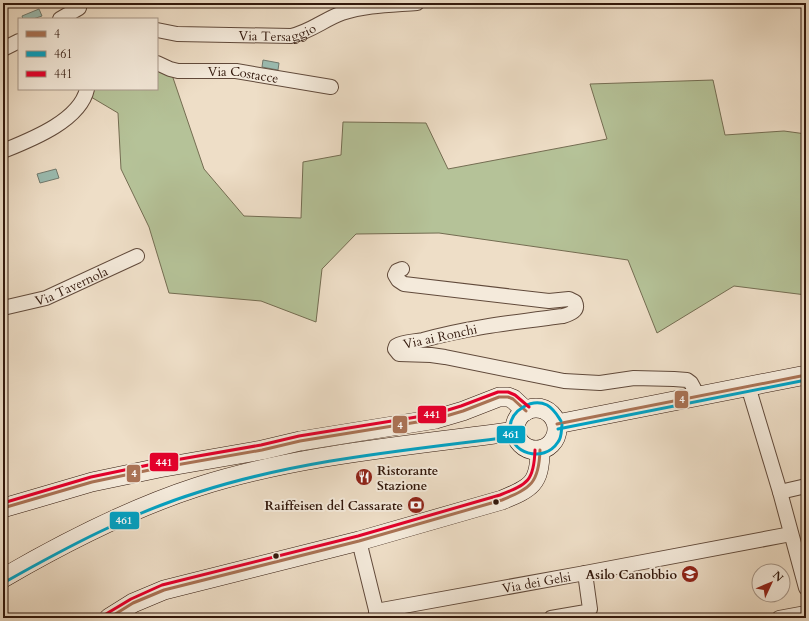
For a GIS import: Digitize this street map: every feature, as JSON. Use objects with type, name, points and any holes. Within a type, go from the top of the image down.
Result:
[{"type":"street","name":"Via Tersaggio","points":[[158,30],[177,34],[291,36],[307,31],[343,13],[379,6],[416,3]]},
{"type":"street","points":[[62,18],[80,10]]},
{"type":"street","points":[[3,48],[18,41]]},
{"type":"street","name":"Via Costacce","points":[[158,63],[178,71],[236,71],[331,87]]},
{"type":"street","points":[[3,151],[38,136],[70,115],[82,102],[87,90]]},
{"type":"street","name":"Via Tavernola","points":[[3,308],[46,298],[137,256]]},
{"type":"street","name":"Via ai Ronchi","points":[[402,269],[397,271],[395,275],[398,280],[404,284],[549,301],[569,299],[575,302],[576,309],[572,313],[563,316],[478,327],[402,343],[395,348],[399,354],[445,357],[570,382],[600,382],[634,378],[682,379],[691,383],[698,396]]},
{"type":"street","points":[[557,424],[806,375]]},
{"type":"street","points":[[748,386],[780,492],[806,588]]},
{"type":"street","points":[[3,508],[92,482],[159,468],[262,450],[300,441],[436,419],[463,411],[499,397],[508,397],[513,399],[526,411]]},
{"type":"street","points":[[538,408],[550,413],[557,424],[556,438],[546,448],[540,450],[530,449],[522,444],[517,436],[516,431],[518,420],[526,411],[532,409],[538,408]]},
{"type":"street","points":[[3,578],[48,552],[109,522],[145,506],[199,487],[271,468],[330,456],[516,431]]},
{"type":"street","points":[[109,618],[133,604],[164,590],[359,541],[495,502],[523,491],[532,484],[539,464],[540,450]]},
{"type":"street","points":[[780,492],[806,486]]},
{"type":"street","name":"Via dei Gelsi","points":[[377,614],[791,534]]},
{"type":"street","points":[[359,541],[377,614]]},
{"type":"street","points":[[551,618],[586,612],[590,609],[585,573]]},
{"type":"street","points":[[779,618],[806,613]]},
{"type":"green space","points":[[158,63],[170,69],[204,169],[244,216],[301,218],[303,162],[341,155],[343,122],[426,123],[448,169],[607,139],[590,84],[713,80],[725,135],[784,131],[806,134],[806,295],[734,286],[657,333],[628,260],[439,233],[356,234],[322,269],[316,322],[261,301],[169,293],[149,227],[121,169],[118,113],[86,94],[87,90],[158,90]]},
{"type":"water","points":[[39,9],[42,16],[36,18],[23,18],[22,16]]},
{"type":"water","points":[[263,60],[279,63],[278,70],[262,67]]},
{"type":"water","points":[[56,169],[59,178],[40,183],[37,174]]},
{"type":"transit line","name":"4","points":[[557,424],[806,375]]},
{"type":"transit line","name":"461","points":[[558,429],[806,380]]},
{"type":"transit line","name":"441","points":[[3,503],[91,477],[158,463],[261,445],[299,436],[435,414],[498,392],[508,392],[515,395],[529,407]]},
{"type":"transit line","name":"4","points":[[3,508],[92,482],[159,468],[262,450],[300,441],[436,419],[463,411],[499,397],[508,397],[513,399],[526,411]]},
{"type":"transit line","name":"461","points":[[561,421],[553,410],[547,405],[541,403],[529,404],[514,415],[510,427],[511,436],[515,444],[528,453],[544,453],[552,449],[559,440],[562,425]]},
{"type":"transit line","name":"461","points":[[5,582],[52,556],[124,520],[174,500],[199,492],[277,471],[317,463],[517,436]]},
{"type":"transit line","name":"441","points":[[106,614],[131,599],[162,585],[358,536],[500,495],[517,488],[528,480],[533,469],[535,450]]},
{"type":"transit line","name":"4","points":[[109,618],[133,603],[164,590],[359,541],[502,500],[520,492],[532,483],[538,470],[540,450]]},
{"type":"place","name":"Ristorante Stazione","points":[[364,477]]},
{"type":"place","name":"Raiffeisen del Cassarate","points":[[416,505]]},
{"type":"place","name":"Asilo Canobbio","points":[[690,574]]}]
